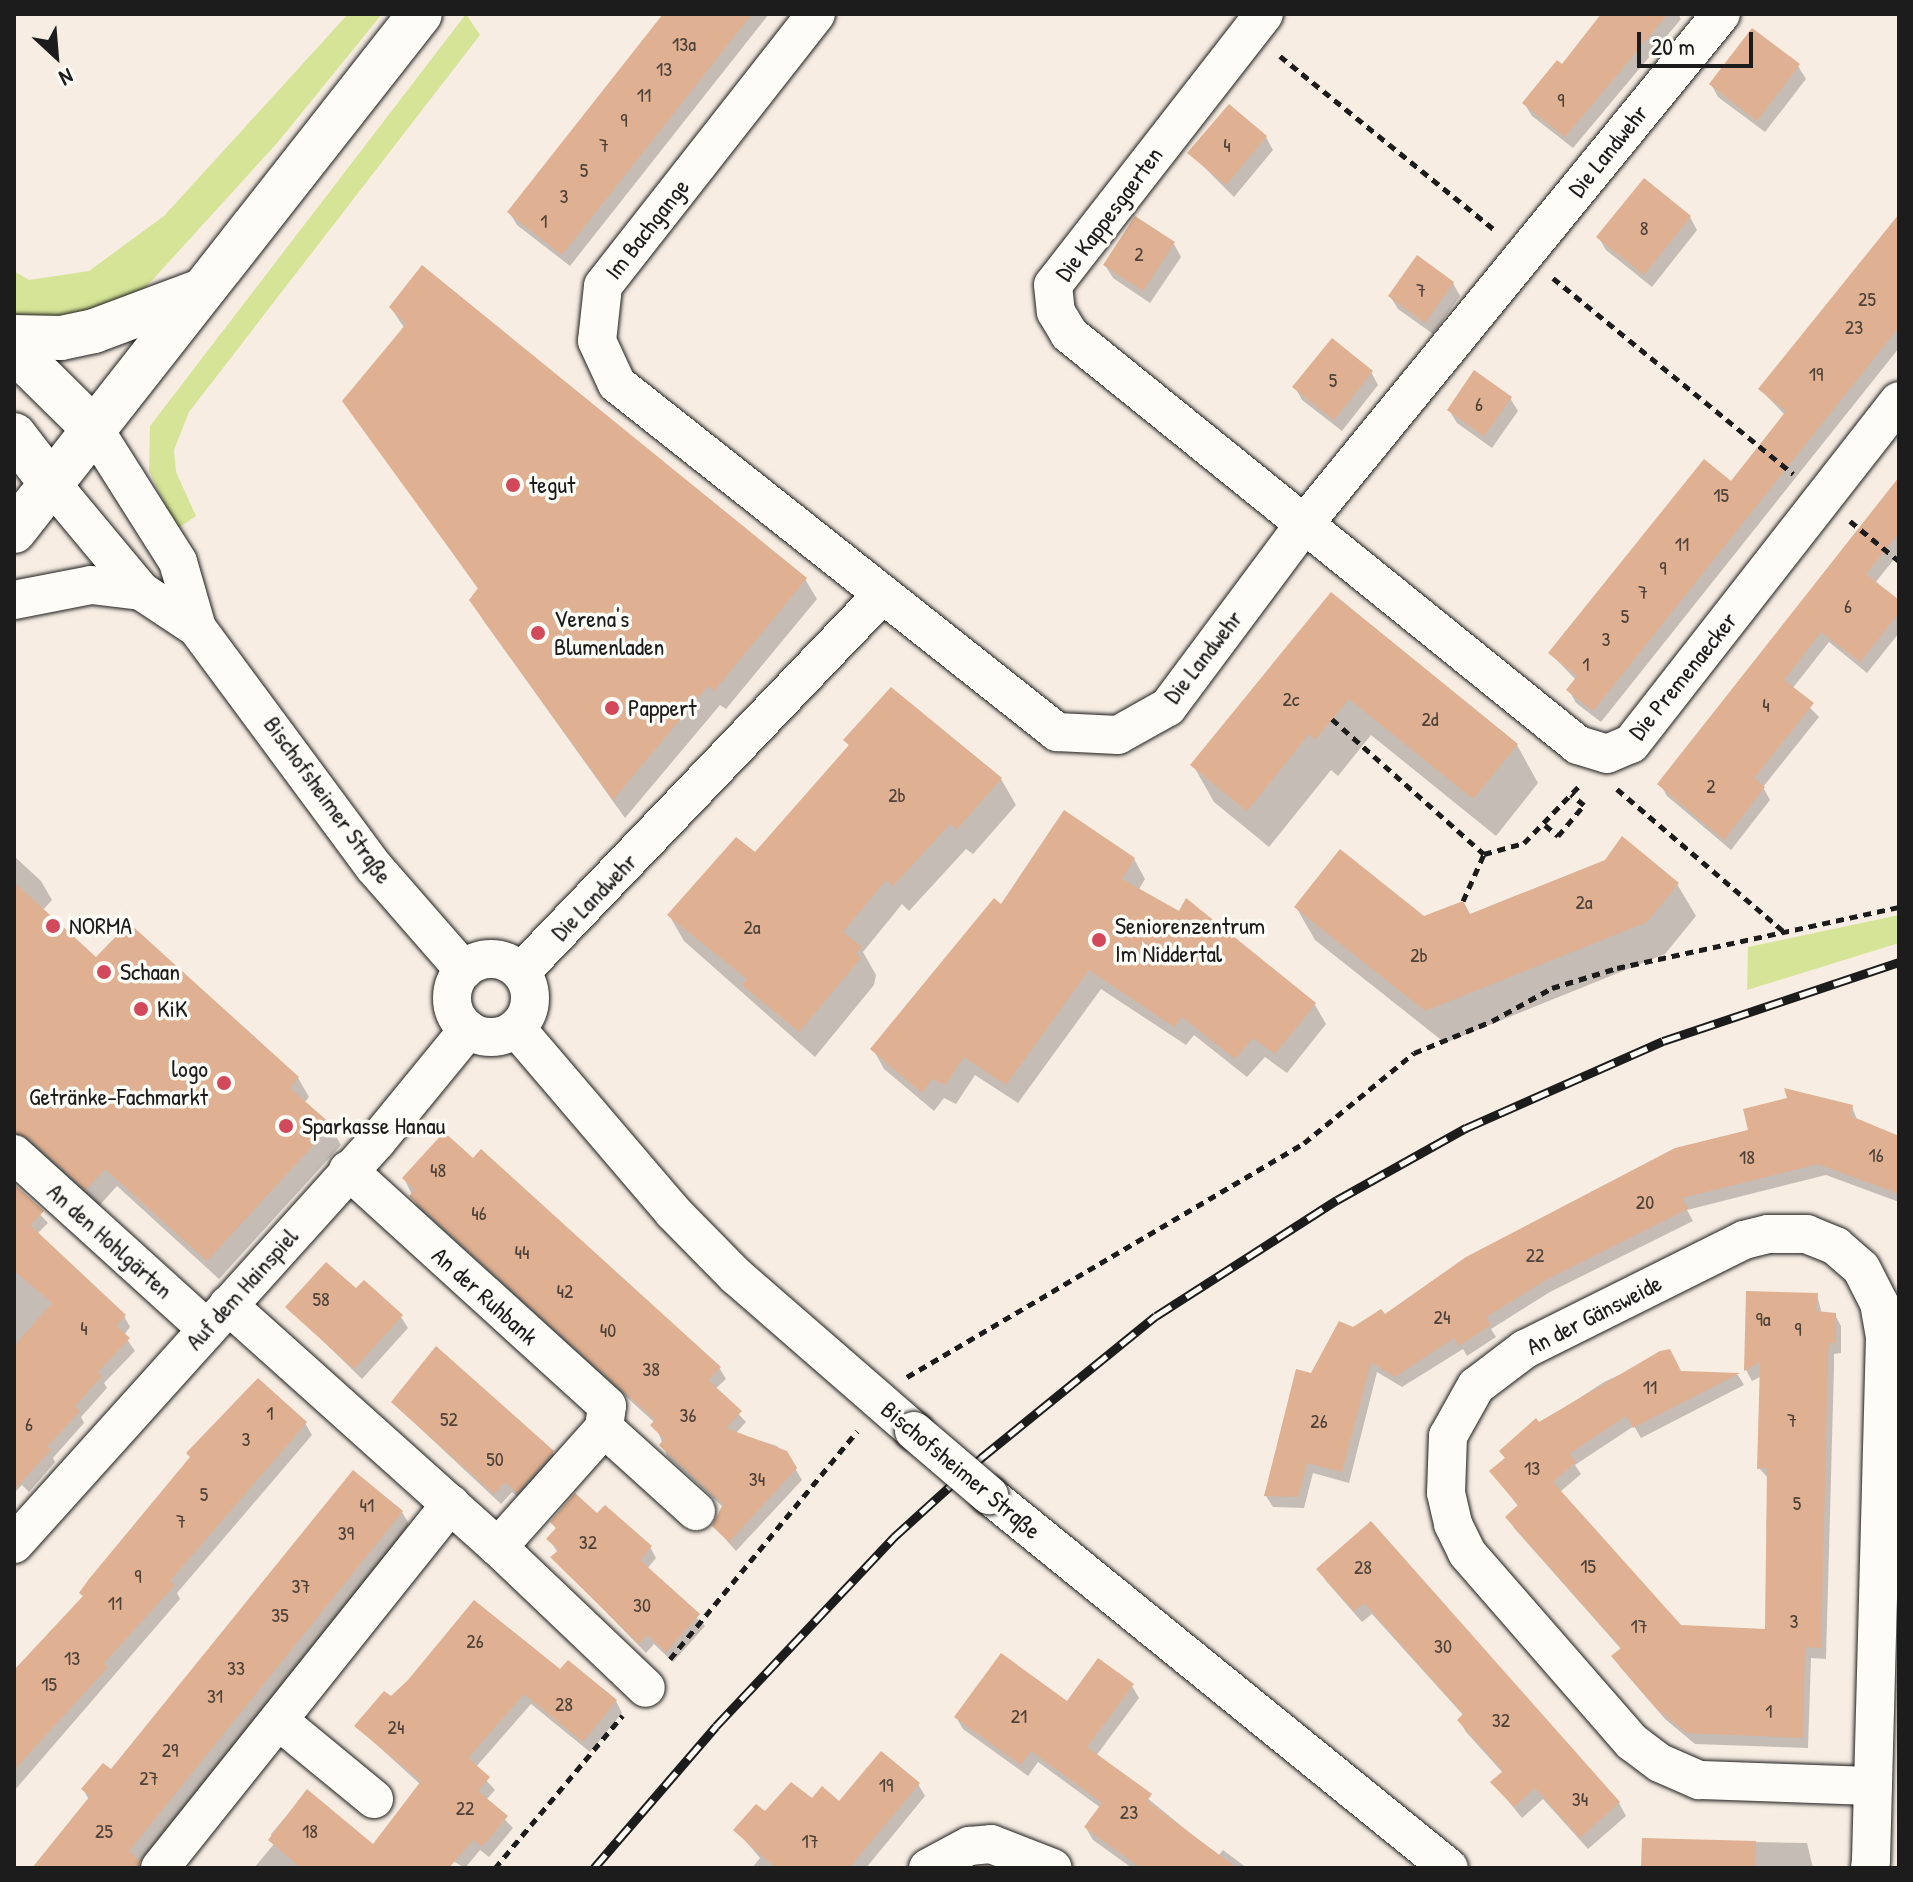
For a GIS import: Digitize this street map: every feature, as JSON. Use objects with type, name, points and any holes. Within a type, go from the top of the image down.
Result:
[{"type":"main road","points":[[14,531],[420,14]]},
{"type":"main road","points":[[14,337],[61,338],[94,331],[204,290]]},
{"type":"main road","points":[[14,350],[94,429]]},
{"type":"main road","points":[[14,435],[51,483]]},
{"type":"street","name":"Im Bachgange","points":[[816,14],[603,286],[597,341],[617,384],[880,597]]},
{"type":"street","name":"Die Kappesgaerten","points":[[1264,14],[1053,285],[1056,312],[1069,334],[1305,523]]},
{"type":"street","name":"Die Landwehr","points":[[521,972],[880,597],[1057,732],[1118,735],[1168,707],[1305,523],[1721,14]]},
{"type":"street","name":"Die Premenaecker","points":[[1305,523],[1578,745],[1607,754],[1631,744],[1899,401]]},
{"type":"street","points":[[94,429],[178,562],[197,628]]},
{"type":"street","points":[[51,483],[141,591],[197,628]]},
{"type":"street","points":[[14,600],[91,585],[141,591]]},
{"type":"street","name":"Bischofsheimer Straße","points":[[197,628],[374,867],[464,970]]},
{"type":"street","points":[[492,959],[521,972],[530,1002],[516,1028],[489,1037],[468,1030],[455,1012],[452,997],[464,970],[492,959]]},
{"type":"street","name":"Bischofsheimer Straße","points":[[516,1028],[673,1212],[736,1276],[989,1495],[1449,1868]]},
{"type":"street","name":"Auf dem Hainspiel","points":[[14,1544],[348,1170],[468,1030]]},
{"type":"street","name":"An den Hohlgärten","points":[[14,1154],[217,1317]]},
{"type":"street","name":"An der Ruhbank","points":[[348,1170],[607,1406],[604,1428]]},
{"type":"street","name":"An der Gänsweide","points":[[1870,1868],[1873,1786],[1885,1337],[1879,1303],[1849,1255],[1807,1234],[1768,1234],[1744,1240],[1525,1349],[1476,1386],[1448,1436],[1446,1493],[1453,1524],[1467,1553],[1632,1742],[1660,1763],[1699,1780],[1873,1786]]},
{"type":"street","points":[[217,1317],[451,1504],[646,1688]]},
{"type":"street","points":[[498,1547],[604,1428],[696,1511]]},
{"type":"street","points":[[160,1868],[451,1504]]},
{"type":"street","points":[[279,1721],[374,1799]]},
{"type":"street","points":[[928,1868],[958,1850],[991,1844],[1053,1868]]},
{"type":"path","points":[[1823,498],[1899,561]]},
{"type":"path","points":[[1332,719],[1484,854]]},
{"type":"path","points":[[1605,779],[1783,931]]},
{"type":"path","points":[[1484,854],[1524,843],[1545,825],[1571,794],[1584,805],[1558,836],[1545,825]]},
{"type":"path","points":[[1463,901],[1484,854]]},
{"type":"path","points":[[495,1868],[881,1403],[914,1370],[1304,1143],[1414,1053],[1492,1021],[1552,988],[1617,968],[1899,907]]},
{"type":"green space","points":[[348,14],[382,14],[278,142],[136,298],[95,322],[14,319],[14,271],[29,280],[89,271],[164,216]]},
{"type":"green space","points":[[466,14],[480,35],[189,412],[174,450],[176,472],[196,516],[177,529],[149,471],[150,426]]},
{"type":"green space","points":[[1899,915],[1899,943],[1747,990],[1748,947]]},
{"type":"building","points":[[663,14],[752,14],[562,255],[507,212]]},
{"type":"building","points":[[1601,14],[1668,14],[1565,137],[1522,103],[1557,60],[1562,64]]},
{"type":"building","points":[[1752,28],[1800,64],[1757,121],[1709,84]]},
{"type":"building","points":[[1229,104],[1267,136],[1226,185],[1187,153]]},
{"type":"building","points":[[1644,178],[1691,216],[1644,275],[1596,237]]},
{"type":"building","points":[[1899,214],[1899,327],[1593,711],[1566,690],[1577,676],[1548,653],[1704,459],[1731,481],[1786,411],[1758,389]]},
{"type":"building","points":[[1135,216],[1175,242],[1143,291],[1103,265]]},
{"type":"building","points":[[1417,255],[1454,282],[1425,323],[1388,296]]},
{"type":"building","points":[[422,265],[807,578],[714,691],[708,686],[613,800],[469,600],[478,588],[342,401],[406,324],[389,307]]},
{"type":"building","points":[[1332,338],[1373,371],[1334,420],[1292,387]]},
{"type":"building","points":[[1474,370],[1512,397],[1484,436],[1447,410]]},
{"type":"building","points":[[1899,477],[1899,533],[1866,574],[1899,600],[1899,613],[1860,662],[1821,632],[1784,680],[1814,703],[1754,778],[1765,787],[1724,840],[1657,784]]},
{"type":"building","points":[[1331,592],[1518,744],[1473,799],[1349,699],[1315,740],[1309,734],[1247,811],[1190,765]]},
{"type":"building","points":[[891,687],[1002,778],[957,829],[950,824],[893,886],[886,880],[843,932],[862,947],[856,954],[861,958],[799,1032],[742,985],[747,979],[667,915],[736,837],[755,852],[849,745],[843,740]]},
{"type":"building","name":"Seniorenzentrum Im Niddertal","points":[[1064,810],[1135,858],[1122,879],[1179,911],[1186,898],[1316,1003],[1275,1054],[1253,1038],[1235,1059],[1182,1017],[1174,1027],[1089,970],[1006,1085],[964,1057],[945,1085],[932,1079],[922,1093],[870,1049],[994,898],[1001,904]]},
{"type":"building","points":[[1622,836],[1679,883],[1647,922],[1425,1011],[1294,907],[1340,849],[1424,916],[1463,901],[1470,914],[1605,860]]},
{"type":"building","points":[[14,882],[96,957],[129,923],[299,1077],[290,1088],[332,1125],[207,1261],[105,1169],[86,1190],[29,1138],[14,1133]]},
{"type":"building","points":[[1784,1088],[1853,1105],[1851,1116],[1899,1136],[1899,1194],[1818,1164],[1682,1198],[1688,1209],[1544,1281],[1486,1317],[1491,1325],[1459,1346],[1454,1338],[1395,1377],[1371,1362],[1342,1472],[1307,1463],[1298,1497],[1264,1496],[1296,1369],[1311,1373],[1339,1321],[1353,1327],[1381,1309],[1385,1314],[1466,1257],[1675,1148],[1748,1130],[1743,1109],[1787,1098]]},
{"type":"building","points":[[444,1132],[473,1158],[481,1149],[721,1367],[708,1380],[742,1411],[726,1428],[787,1451],[797,1468],[729,1542],[712,1526],[723,1504],[659,1445],[664,1439],[650,1425],[655,1420],[409,1196],[415,1190],[402,1178]]},
{"type":"building","points":[[14,1184],[44,1211],[30,1225],[126,1315],[116,1326],[130,1338],[98,1372],[102,1376],[75,1406],[80,1411],[47,1447],[51,1450],[14,1490],[14,1346],[52,1303],[14,1271]]},
{"type":"building","points":[[326,1262],[356,1288],[364,1280],[403,1315],[354,1369],[285,1307]]},
{"type":"building","points":[[1746,1291],[1818,1293],[1816,1311],[1836,1313],[1836,1343],[1829,1343],[1828,1355],[1821,1648],[1805,1647],[1803,1738],[1687,1733],[1657,1709],[1611,1656],[1621,1648],[1505,1517],[1518,1505],[1489,1471],[1505,1458],[1499,1451],[1536,1418],[1539,1422],[1660,1351],[1670,1349],[1681,1371],[1740,1373],[1633,1428],[1626,1416],[1569,1454],[1576,1462],[1553,1482],[1681,1625],[1765,1629],[1767,1468],[1757,1469],[1760,1362],[1744,1371]]},
{"type":"building","points":[[436,1346],[554,1451],[517,1493],[505,1482],[494,1494],[391,1402]]},
{"type":"building","points":[[258,1378],[307,1422],[170,1581],[175,1585],[104,1663],[108,1667],[14,1770],[14,1670],[83,1596],[79,1593],[89,1579],[190,1457],[186,1453]]},
{"type":"building","points":[[353,1470],[403,1511],[129,1851],[140,1861],[139,1868],[32,1868],[90,1796],[81,1789],[103,1763],[111,1769]]},
{"type":"building","points":[[575,1493],[597,1513],[605,1505],[652,1546],[640,1560],[700,1614],[666,1652],[647,1635],[639,1644],[550,1557],[559,1550],[546,1539],[556,1528],[550,1522]]},
{"type":"building","points":[[1371,1521],[1620,1802],[1580,1838],[1535,1788],[1514,1807],[1490,1782],[1503,1771],[1457,1720],[1463,1714],[1364,1603],[1354,1611],[1316,1569]]},
{"type":"building","points":[[474,1600],[560,1669],[568,1660],[617,1700],[583,1742],[524,1694],[468,1758],[490,1777],[478,1791],[508,1816],[482,1847],[473,1840],[449,1868],[301,1868],[268,1840],[307,1789],[373,1844],[421,1781],[354,1726],[384,1691],[391,1696],[408,1680]]},
{"type":"building","points":[[1001,1653],[1067,1701],[1098,1658],[1134,1684],[1087,1747],[1152,1794],[1147,1801],[1237,1868],[1141,1868],[1084,1827],[1102,1803],[1031,1751],[1021,1765],[954,1717]]},
{"type":"building","points":[[881,1751],[920,1783],[849,1868],[776,1868],[733,1830],[756,1804],[765,1811],[791,1782],[812,1798],[822,1786],[839,1801]]},
{"type":"building","points":[[1642,1838],[1756,1841],[1755,1868],[1641,1868]]},
{"type":"railway","points":[[594,1868],[716,1726],[894,1537],[981,1458],[1156,1316],[1337,1200],[1466,1128],[1663,1041],[1899,962]]},
{"type":"place","name":"tegut","points":[[513,485]]},
{"type":"place","name":"Verena's Blumenladen","points":[[538,633]]},
{"type":"place","name":"Pappert","points":[[612,708]]},
{"type":"place","name":"NORMA","points":[[53,926]]},
{"type":"place","name":"Seniorenzentrum Im Niddertal","points":[[1099,940]]},
{"type":"place","name":"Schaan","points":[[104,972]]},
{"type":"place","name":"KiK","points":[[141,1009]]},
{"type":"place","name":"logo Getränke-Fachmarkt","points":[[224,1083]]},
{"type":"place","name":"Sparkasse Hanau","points":[[286,1126]]}]
